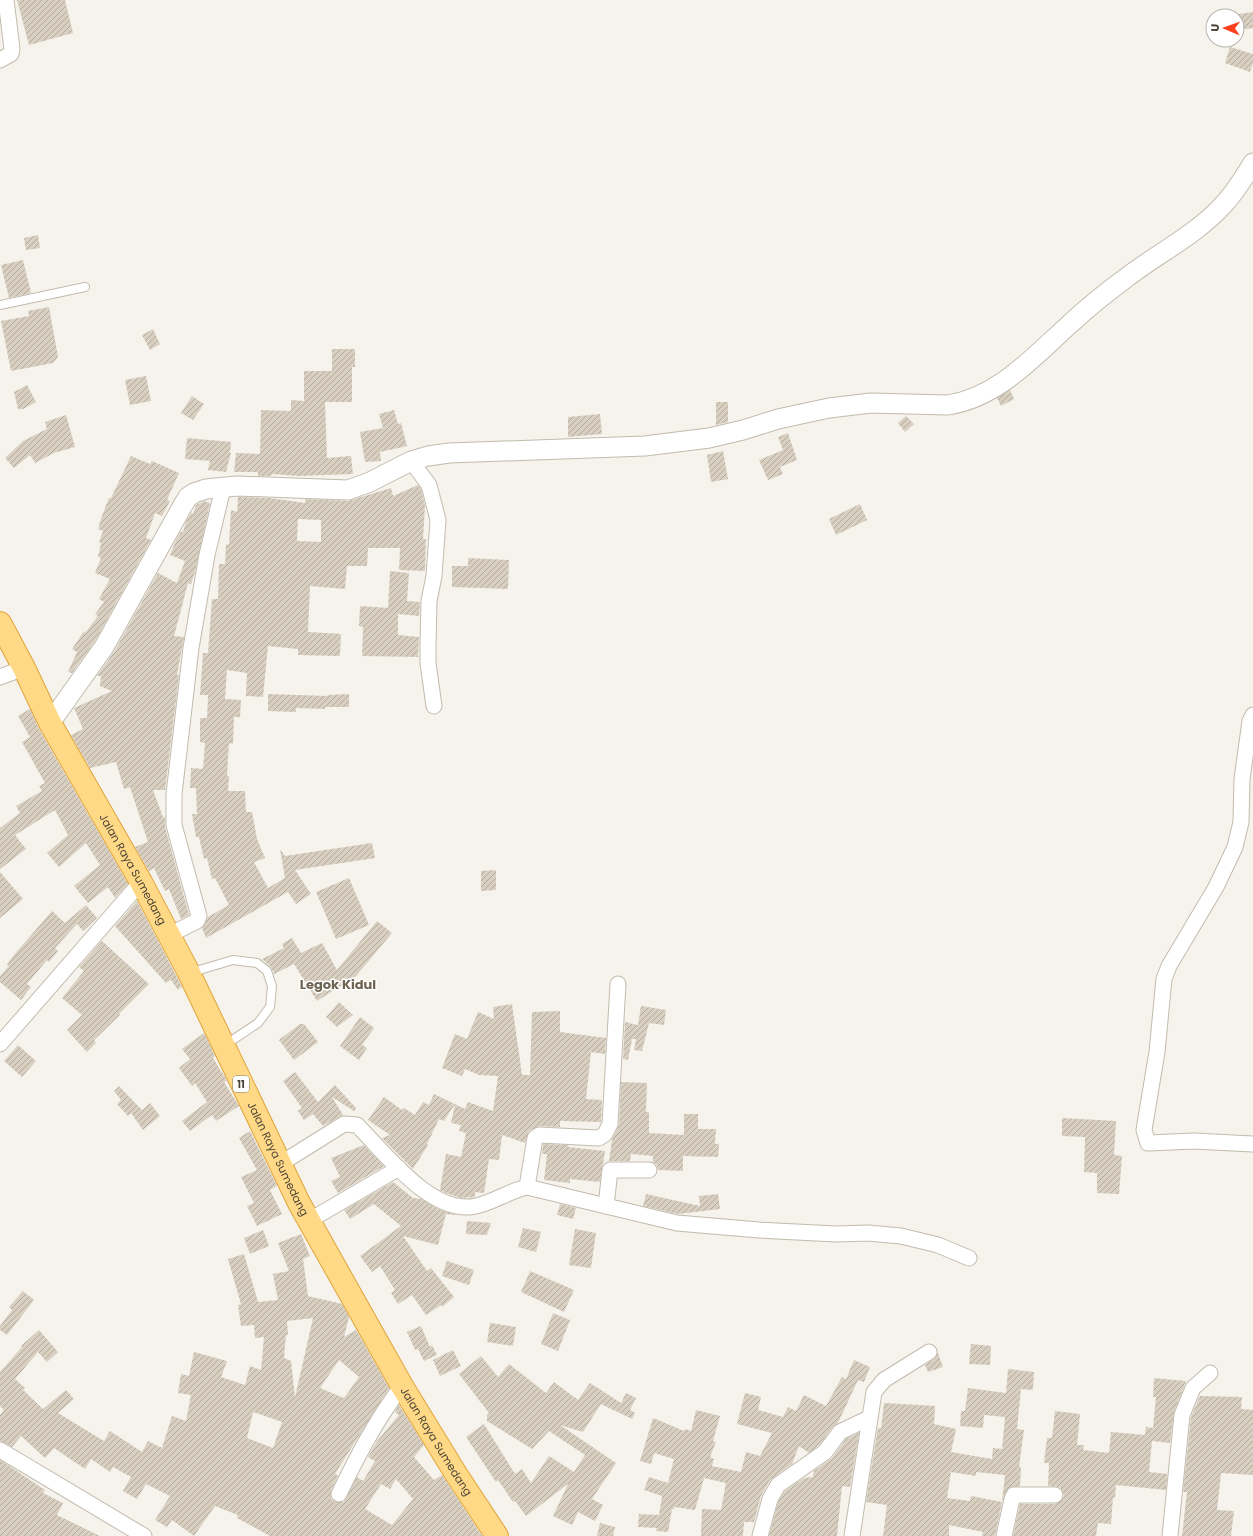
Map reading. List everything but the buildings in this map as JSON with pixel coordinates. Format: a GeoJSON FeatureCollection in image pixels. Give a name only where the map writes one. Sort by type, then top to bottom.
{"type":"FeatureCollection","features":[{"type":"Feature","properties":{"kind":"highway","name":"Jalan Raya Sumedang"},"geometry":{"type":"LineString","coordinates":[[0,623],[24,668],[50,723],[141,882],[189,973],[225,1045],[280,1164],[310,1220],[402,1386],[456,1474],[497,1536]]}},
{"type":"Feature","properties":{"kind":"street"},"geometry":{"type":"LineString","coordinates":[[0,60],[11,54],[12,50],[6,0]]}},
{"type":"Feature","properties":{"kind":"street"},"geometry":{"type":"LineString","coordinates":[[50,723],[104,647],[188,498],[194,493],[206,489],[237,486],[348,490],[370,482],[411,461],[428,456],[449,453],[645,446],[708,438],[743,430],[778,419],[829,408],[871,403],[958,404],[981,394],[1025,367],[1070,323],[1127,277],[1203,224],[1224,205],[1253,163]]}},
{"type":"Feature","properties":{"kind":"street"},"geometry":{"type":"LineString","coordinates":[[411,461],[429,485],[438,520],[434,576],[429,601],[428,646],[428,663],[434,706]]}},
{"type":"Feature","properties":{"kind":"street"},"geometry":{"type":"LineString","coordinates":[[169,935],[197,921],[199,916],[174,825],[174,794],[191,648],[207,554],[223,488]]}},
{"type":"Feature","properties":{"kind":"street"},"geometry":{"type":"LineString","coordinates":[[0,677],[24,668]]}},
{"type":"Feature","properties":{"kind":"street"},"geometry":{"type":"LineString","coordinates":[[1253,715],[1250,721],[1242,779],[1241,822],[1235,847],[1216,887],[1169,966],[1164,979],[1157,1052],[1144,1130],[1148,1143],[1194,1141],[1253,1144]]}},
{"type":"Feature","properties":{"kind":"street"},"geometry":{"type":"LineString","coordinates":[[0,1044],[141,882]]}},
{"type":"Feature","properties":{"kind":"street"},"geometry":{"type":"LineString","coordinates":[[527,1187],[535,1138],[539,1135],[592,1139],[599,1138],[605,1134],[610,1124],[618,984]]}},
{"type":"Feature","properties":{"kind":"street"},"geometry":{"type":"LineString","coordinates":[[280,1164],[344,1124],[351,1123],[357,1125],[399,1168],[432,1196],[447,1204],[461,1207],[475,1206],[489,1202],[516,1189],[527,1187],[677,1223],[716,1227],[836,1234],[868,1233],[901,1236],[938,1245],[970,1258]]}},
{"type":"Feature","properties":{"kind":"street"},"geometry":{"type":"LineString","coordinates":[[310,1220],[399,1168]]}},
{"type":"Feature","properties":{"kind":"street"},"geometry":{"type":"LineString","coordinates":[[606,1206],[610,1170],[649,1170]]}},
{"type":"Feature","properties":{"kind":"street"},"geometry":{"type":"LineString","coordinates":[[852,1536],[874,1392],[878,1386],[929,1352]]}},
{"type":"Feature","properties":{"kind":"street"},"geometry":{"type":"LineString","coordinates":[[1170,1536],[1182,1415],[1193,1388],[1210,1374]]}},
{"type":"Feature","properties":{"kind":"street"},"geometry":{"type":"LineString","coordinates":[[340,1494],[363,1445],[382,1412],[402,1386]]}},
{"type":"Feature","properties":{"kind":"street"},"geometry":{"type":"LineString","coordinates":[[760,1536],[770,1499],[778,1485],[825,1452],[840,1432],[870,1418]]}},
{"type":"Feature","properties":{"kind":"street"},"geometry":{"type":"LineString","coordinates":[[0,1450],[144,1536]]}},
{"type":"Feature","properties":{"kind":"street"},"geometry":{"type":"LineString","coordinates":[[1004,1536],[1014,1495],[1055,1495]]}},
{"type":"Feature","properties":{"kind":"lane"},"geometry":{"type":"LineString","coordinates":[[0,305],[85,287]]}},
{"type":"Feature","properties":{"kind":"lane"},"geometry":{"type":"LineString","coordinates":[[189,973],[233,960],[257,963],[267,971],[272,986],[270,1007],[258,1023],[225,1045]]}},
{"type":"Feature","properties":{"kind":"district","name":"Legok Kidul"},"geometry":{"type":"Point","coordinates":[338,984]}}]}
